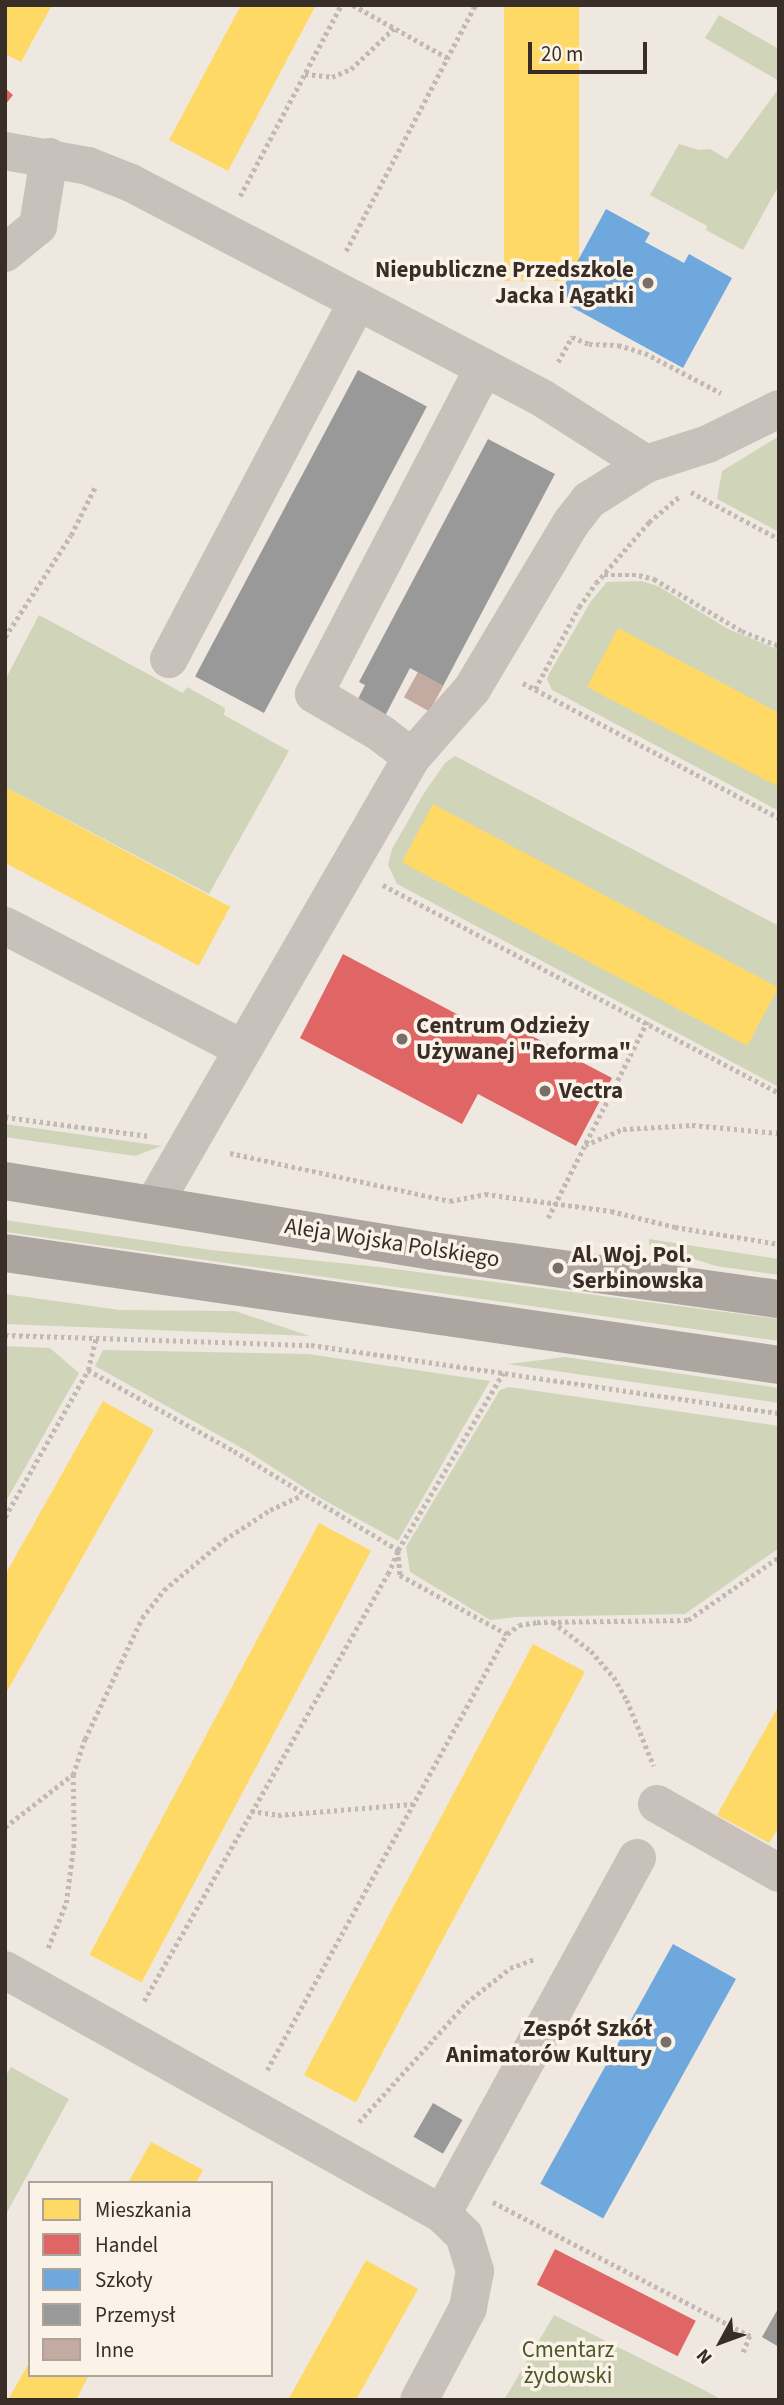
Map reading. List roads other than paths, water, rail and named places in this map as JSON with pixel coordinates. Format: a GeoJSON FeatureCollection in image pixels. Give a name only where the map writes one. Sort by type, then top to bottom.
{"type":"FeatureCollection","features":[{"type":"Feature","properties":{"kind":"main road","name":"Aleja Wojska Polskiego"},"geometry":{"type":"LineString","coordinates":[[5,1181],[432,1251],[779,1299]]}},
{"type":"Feature","properties":{"kind":"main road"},"geometry":{"type":"LineString","coordinates":[[5,1253],[779,1365]]}},
{"type":"Feature","properties":{"kind":"street"},"geometry":{"type":"LineString","coordinates":[[5,151],[88,166],[131,183],[542,398],[646,464]]}},
{"type":"Feature","properties":{"kind":"street"},"geometry":{"type":"LineString","coordinates":[[5,253],[38,226],[49,157]]}},
{"type":"Feature","properties":{"kind":"street"},"geometry":{"type":"LineString","coordinates":[[169,659],[341,293]]}},
{"type":"Feature","properties":{"kind":"street"},"geometry":{"type":"LineString","coordinates":[[412,757],[382,734],[314,694],[483,369]]}},
{"type":"Feature","properties":{"kind":"street"},"geometry":{"type":"LineString","coordinates":[[154,1204],[412,757],[472,690],[570,523],[589,500],[646,464],[708,444],[779,409]]}},
{"type":"Feature","properties":{"kind":"street"},"geometry":{"type":"LineString","coordinates":[[5,926],[242,1048]]}},
{"type":"Feature","properties":{"kind":"street"},"geometry":{"type":"LineString","coordinates":[[657,1804],[779,1873]]}},
{"type":"Feature","properties":{"kind":"street"},"geometry":{"type":"LineString","coordinates":[[450,2199],[637,1858]]}},
{"type":"Feature","properties":{"kind":"street"},"geometry":{"type":"LineString","coordinates":[[17,1976],[335,2153],[450,2199],[475,2271],[468,2308],[419,2400]]}},
{"type":"Feature","properties":{"kind":"place","name":"Niepubliczne Przedszkole Jacka i Agatki"},"geometry":{"type":"Point","coordinates":[648,283]}},
{"type":"Feature","properties":{"kind":"place","name":"Centrum Odzieży Używanej \"Reforma\""},"geometry":{"type":"Point","coordinates":[402,1039]}},
{"type":"Feature","properties":{"kind":"place","name":"Vectra"},"geometry":{"type":"Point","coordinates":[545,1091]}},
{"type":"Feature","properties":{"kind":"place","name":"Al. Woj. Pol. Serbinowska"},"geometry":{"type":"Point","coordinates":[558,1268]}},
{"type":"Feature","properties":{"kind":"place","name":"Zespół Szkół Animatorów Kultury"},"geometry":{"type":"Point","coordinates":[666,2042]}},
{"type":"Feature","properties":{"kind":"park label","name":"Cmentarz żydowski"},"geometry":{"type":"Point","coordinates":[568,2363]}}]}
